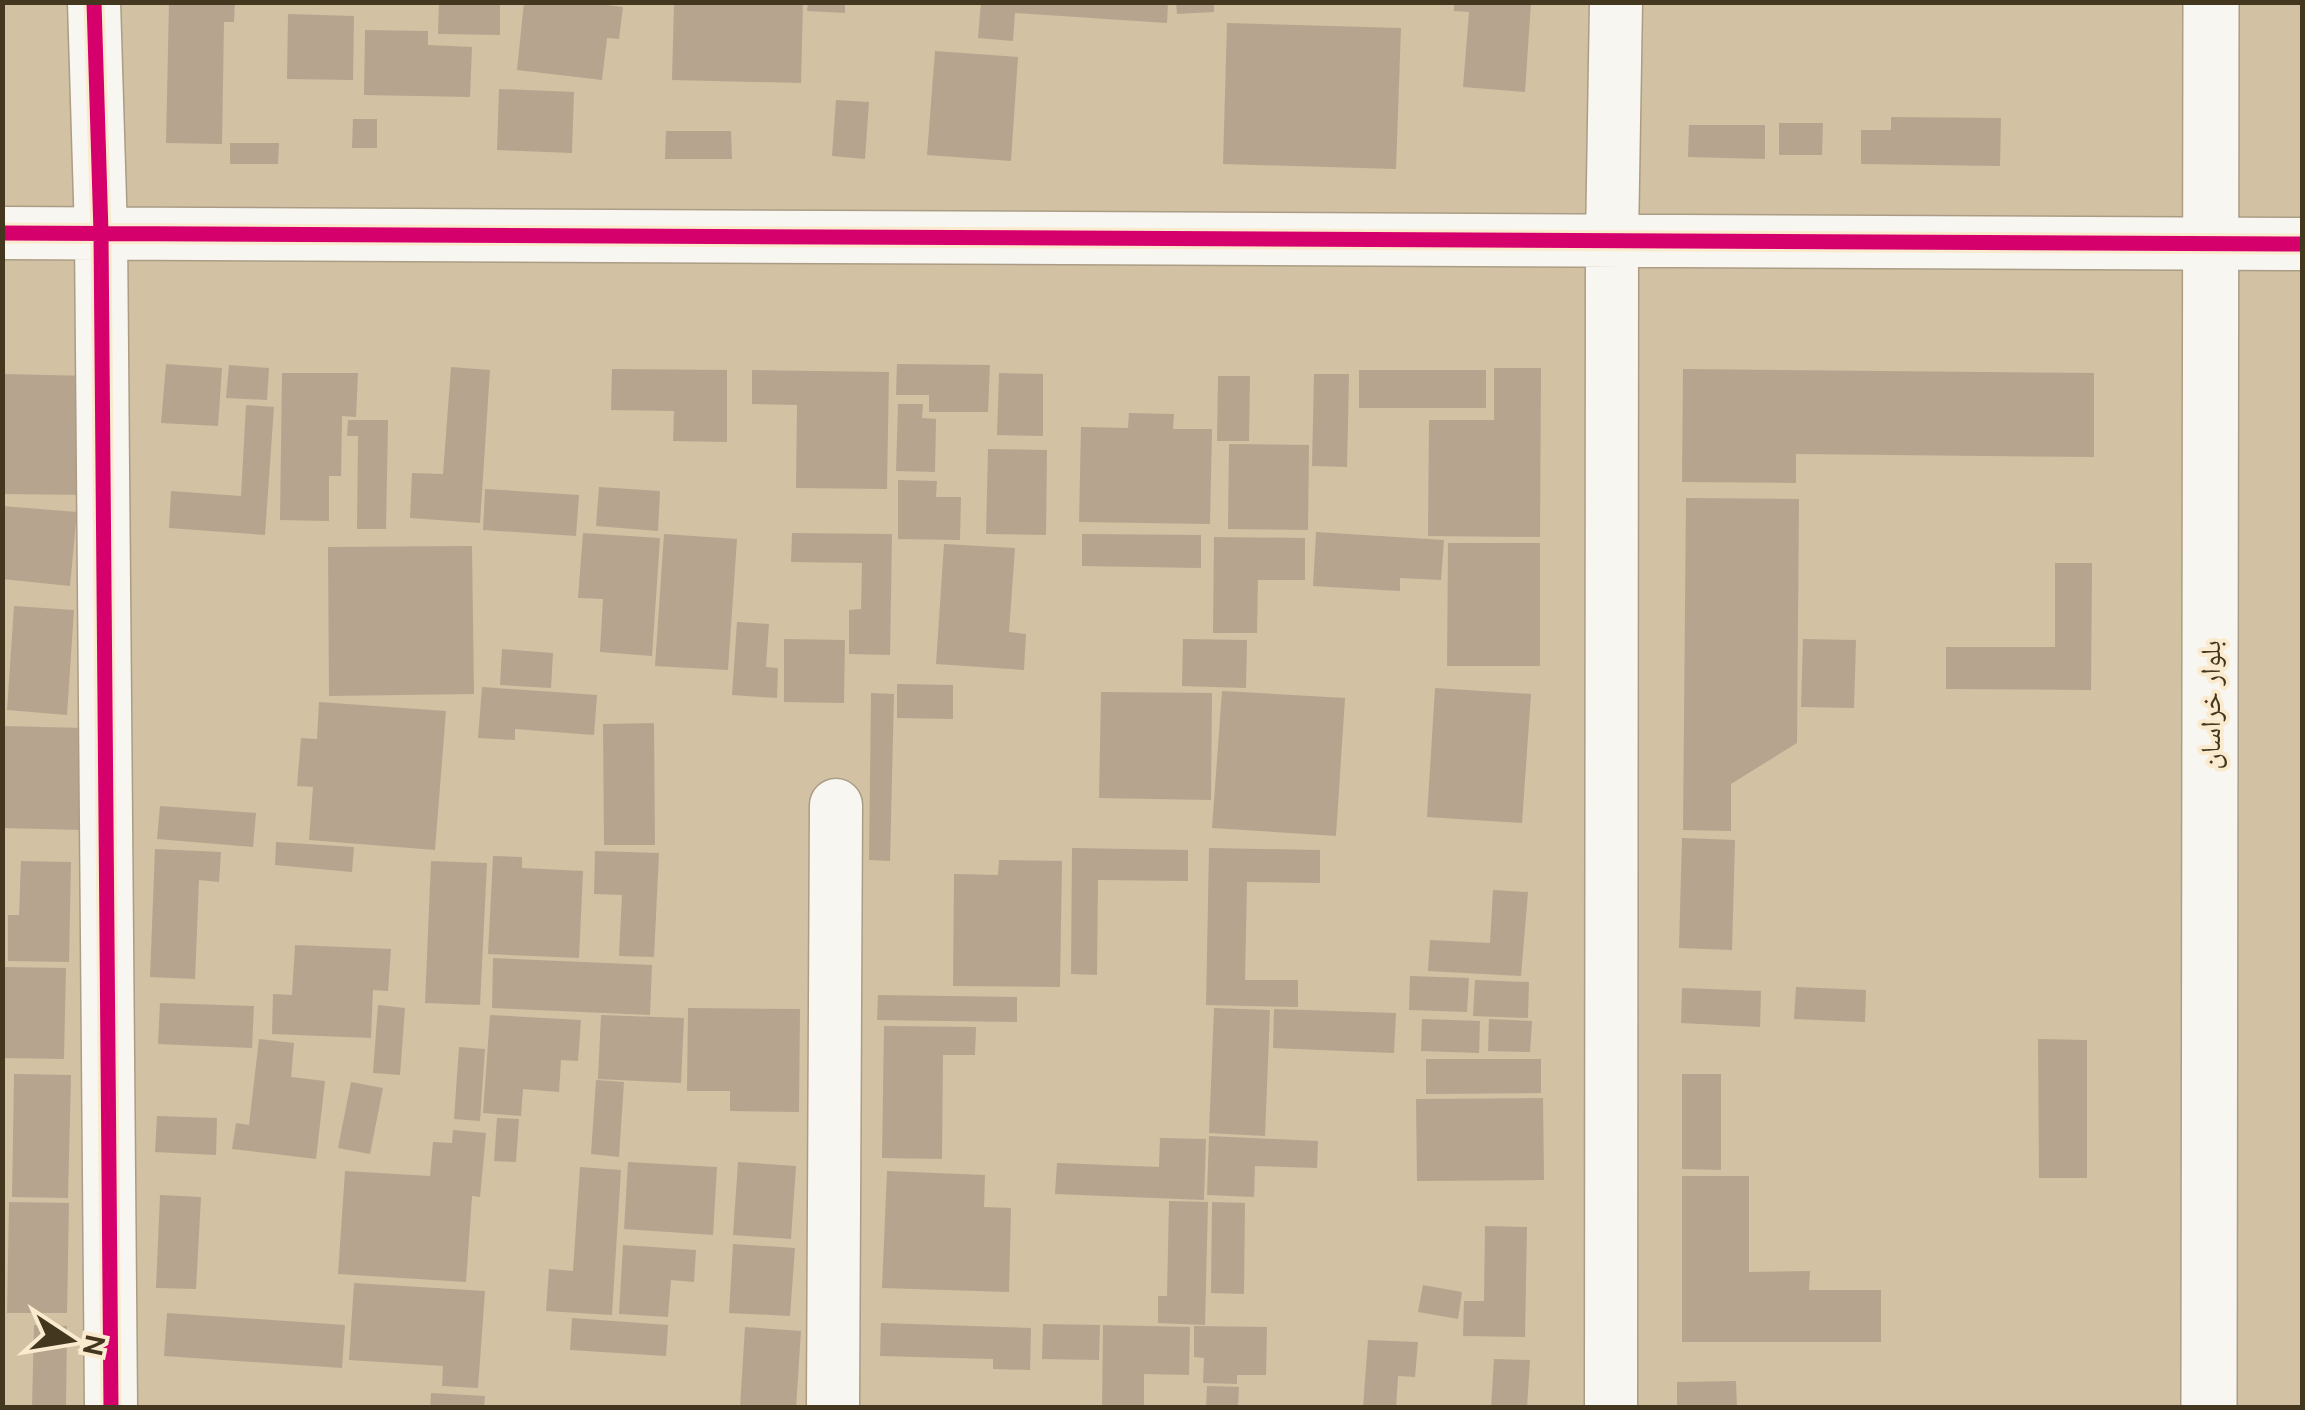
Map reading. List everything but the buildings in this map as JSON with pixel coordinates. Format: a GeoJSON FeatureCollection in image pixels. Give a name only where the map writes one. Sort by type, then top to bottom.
{"type":"FeatureCollection","features":[{"type":"Feature","properties":{"kind":"main road","name":"بلوار خراسان"},"geometry":{"type":"LineString","coordinates":[[2209,1408],[2211,2]]}},
{"type":"Feature","properties":{"kind":"street"},"geometry":{"type":"LineString","coordinates":[[94,2],[101,232],[111,1408]]}},
{"type":"Feature","properties":{"kind":"street"},"geometry":{"type":"LineString","coordinates":[[1611,1408],[1612,240],[1616,2]]}},
{"type":"Feature","properties":{"kind":"street"},"geometry":{"type":"LineString","coordinates":[[2,233],[2302,244]]}},
{"type":"Feature","properties":{"kind":"street"},"geometry":{"type":"LineString","coordinates":[[833,1408],[836,805]]}},
{"type":"Feature","properties":{"kind":"cycle path"},"geometry":{"type":"LineString","coordinates":[[94,2],[101,233],[111,1408]]}},
{"type":"Feature","properties":{"kind":"cycle path"},"geometry":{"type":"LineString","coordinates":[[2,233],[2302,244]]}}]}
